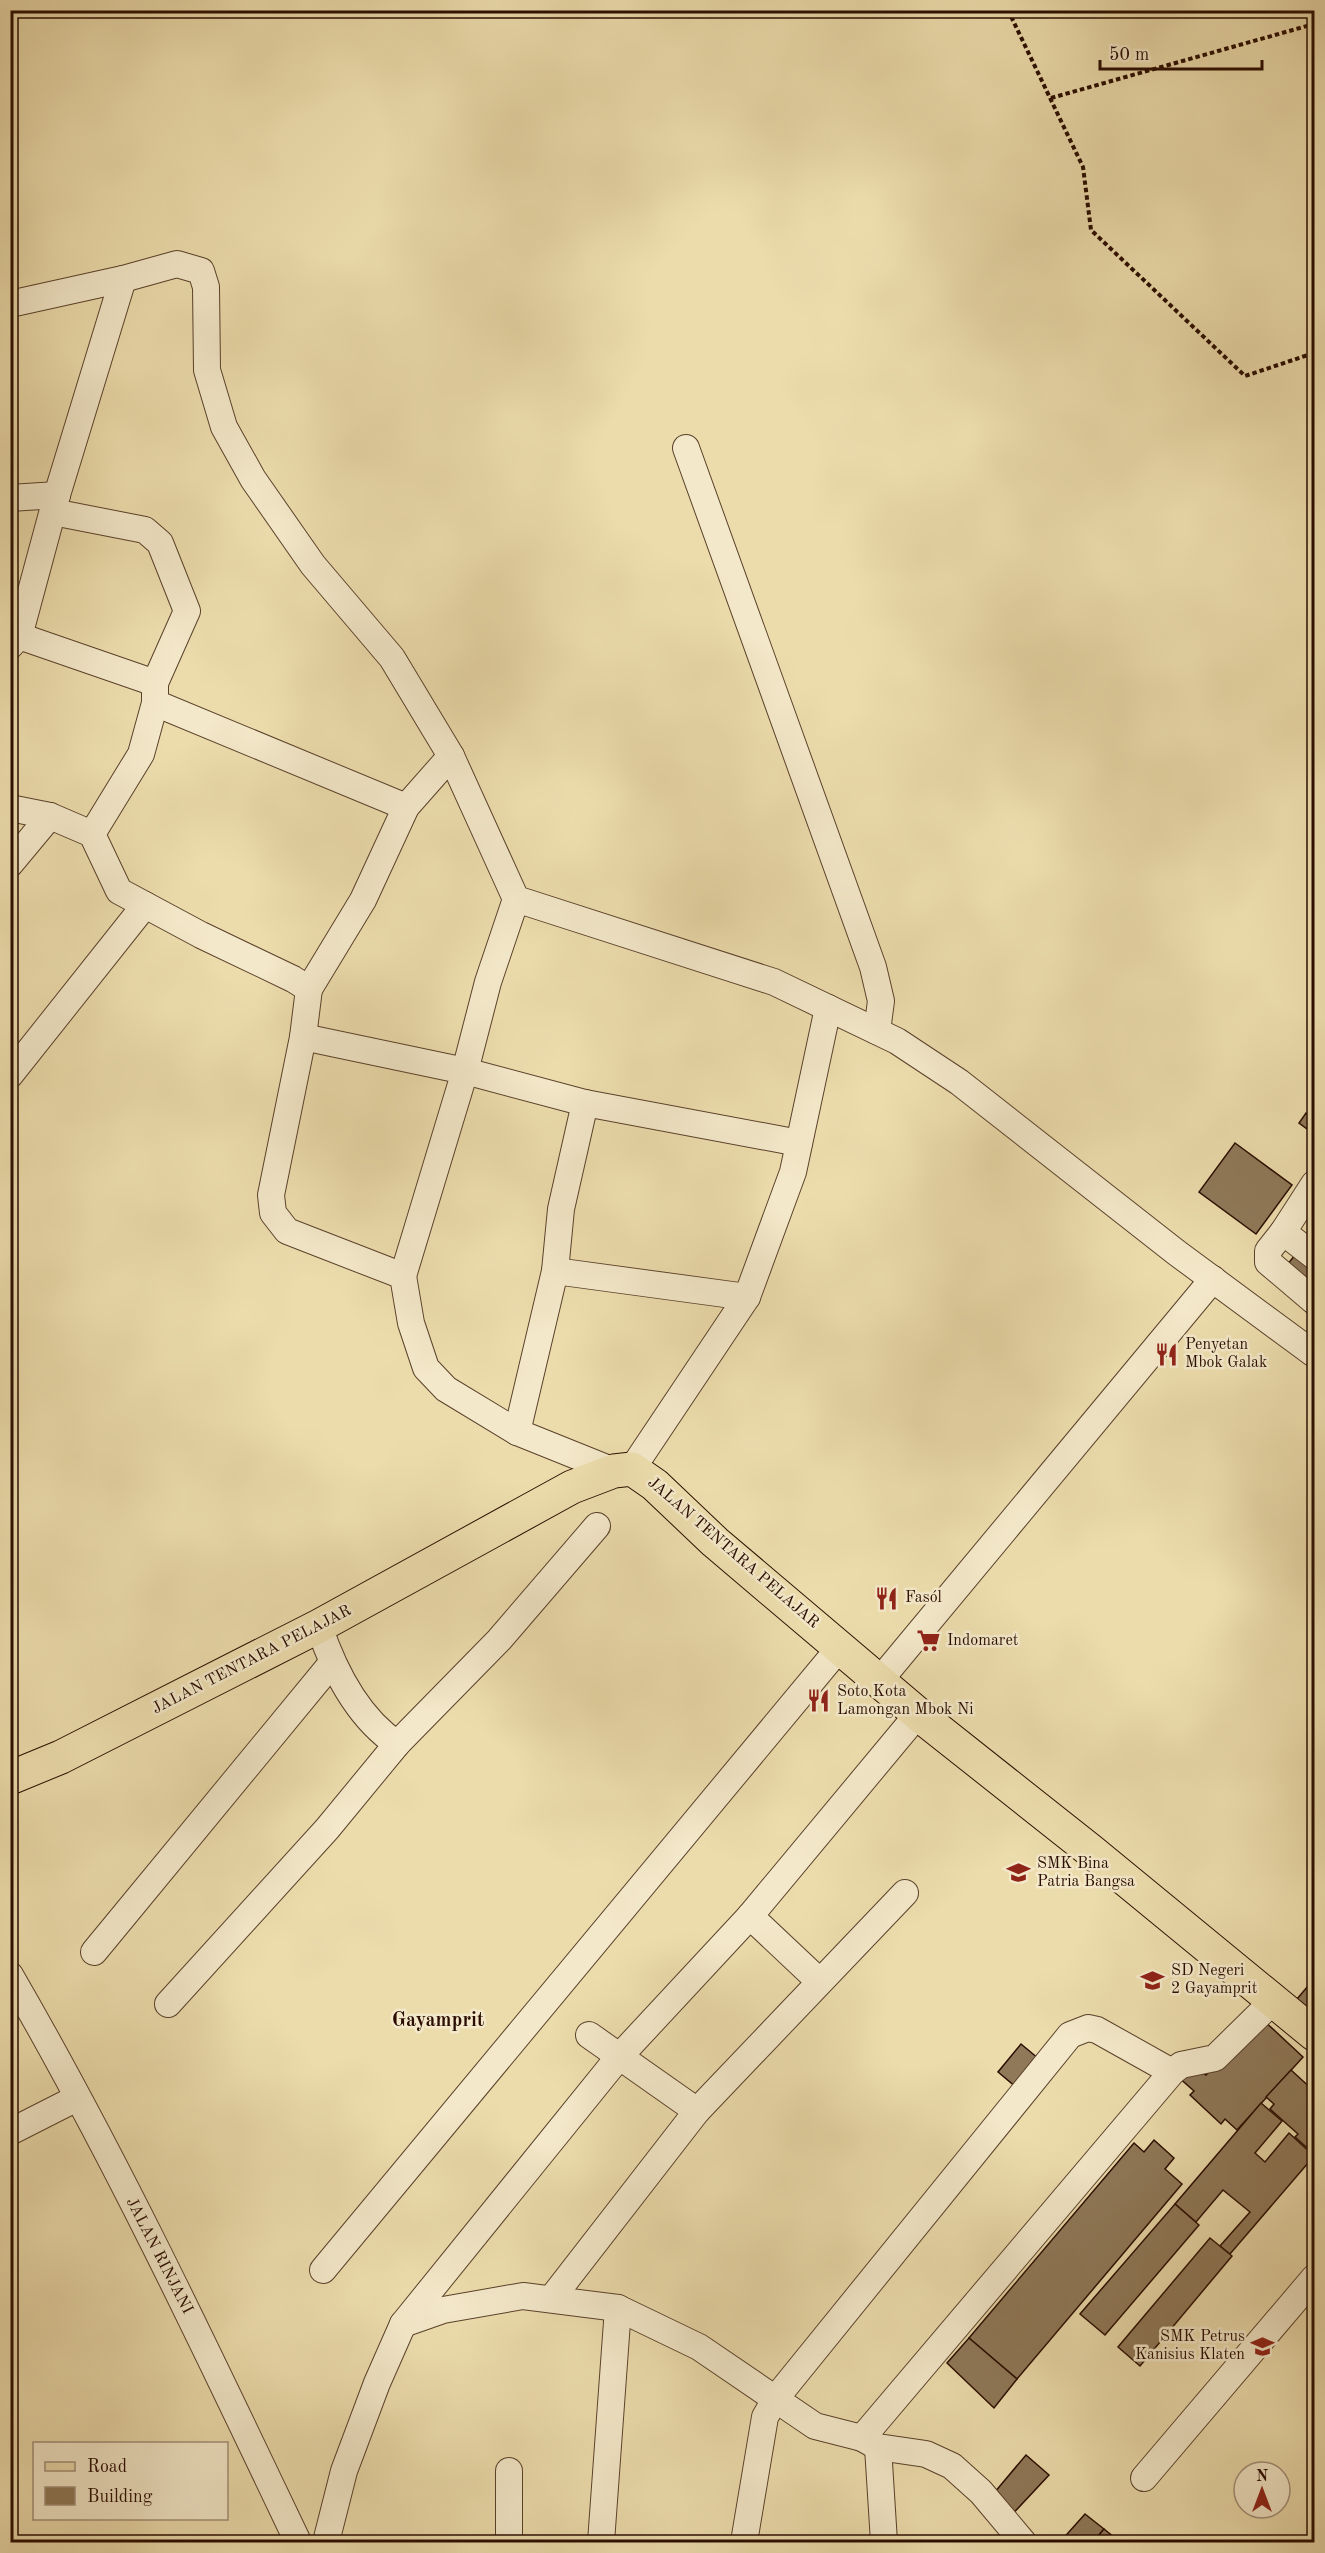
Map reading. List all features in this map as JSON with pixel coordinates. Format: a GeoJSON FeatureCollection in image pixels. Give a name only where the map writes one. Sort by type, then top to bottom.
{"type":"FeatureCollection","features":[{"type":"Feature","properties":{"kind":"main road","name":"JALAN TENTARA PELAJAR"},"geometry":{"type":"LineString","coordinates":[[10,1778],[61,1757],[319,1626],[572,1487],[623,1470],[841,1646],[918,1714],[1314,2034]]}},
{"type":"Feature","properties":{"kind":"street"},"geometry":{"type":"LineString","coordinates":[[10,304],[123,279],[177,264],[201,271],[206,287],[207,370],[224,427],[253,479],[313,565],[392,658],[451,756],[516,899],[488,982],[465,1071],[403,1276],[411,1323],[426,1368],[446,1389],[518,1432],[623,1470],[747,1297],[793,1172],[828,1008]]}},
{"type":"Feature","properties":{"kind":"street"},"geometry":{"type":"LineString","coordinates":[[123,279],[15,641],[155,693],[406,807]]}},
{"type":"Feature","properties":{"kind":"street"},"geometry":{"type":"LineString","coordinates":[[686,448],[873,967],[881,1001],[877,1030]]}},
{"type":"Feature","properties":{"kind":"street"},"geometry":{"type":"LineString","coordinates":[[10,498],[55,503],[145,530],[160,543],[187,611],[155,693],[141,754],[92,834]]}},
{"type":"Feature","properties":{"kind":"street"},"geometry":{"type":"LineString","coordinates":[[403,1276],[287,1231],[273,1213],[271,1195],[303,1037],[309,989],[363,900],[406,807],[451,756]]}},
{"type":"Feature","properties":{"kind":"street"},"geometry":{"type":"LineString","coordinates":[[10,808],[50,816],[92,834],[119,891],[309,989]]}},
{"type":"Feature","properties":{"kind":"street"},"geometry":{"type":"LineString","coordinates":[[10,864],[50,816]]}},
{"type":"Feature","properties":{"kind":"street"},"geometry":{"type":"LineString","coordinates":[[516,899],[774,982],[877,1030],[959,1082],[1213,1280],[1314,1354]]}},
{"type":"Feature","properties":{"kind":"street"},"geometry":{"type":"LineString","coordinates":[[10,1075],[145,905]]}},
{"type":"Feature","properties":{"kind":"street"},"geometry":{"type":"LineString","coordinates":[[303,1037],[465,1071],[585,1103],[799,1143]]}},
{"type":"Feature","properties":{"kind":"street"},"geometry":{"type":"LineString","coordinates":[[518,1432],[555,1271],[561,1209],[585,1103]]}},
{"type":"Feature","properties":{"kind":"street"},"geometry":{"type":"LineString","coordinates":[[1310,1201],[1268,1251],[1268,1262],[1314,1301]]}},
{"type":"Feature","properties":{"kind":"street"},"geometry":{"type":"LineString","coordinates":[[1283,1232],[1314,1256]]}},
{"type":"Feature","properties":{"kind":"street"},"geometry":{"type":"LineString","coordinates":[[555,1271],[747,1297]]}},
{"type":"Feature","properties":{"kind":"street"},"geometry":{"type":"LineString","coordinates":[[880,1680],[1213,1280]]}},
{"type":"Feature","properties":{"kind":"street"},"geometry":{"type":"LineString","coordinates":[[168,2004],[327,1829],[397,1744],[499,1640],[597,1526]]}},
{"type":"Feature","properties":{"kind":"street"},"geometry":{"type":"LineString","coordinates":[[319,1626],[332,1663],[370,1723],[397,1744]]}},
{"type":"Feature","properties":{"kind":"street"},"geometry":{"type":"LineString","coordinates":[[323,2270],[841,1646]]}},
{"type":"Feature","properties":{"kind":"street"},"geometry":{"type":"LineString","coordinates":[[94,1952],[332,1663]]}},
{"type":"Feature","properties":{"kind":"street"},"geometry":{"type":"LineString","coordinates":[[326,2542],[344,2471],[377,2383],[403,2324],[618,2058],[750,1916],[918,1714]]}},
{"type":"Feature","properties":{"kind":"street"},"geometry":{"type":"LineString","coordinates":[[552,2298],[697,2111],[905,1893]]}},
{"type":"Feature","properties":{"kind":"street"},"geometry":{"type":"LineString","coordinates":[[750,1916],[819,1981]]}},
{"type":"Feature","properties":{"kind":"street","name":"JALAN RINJANI"},"geometry":{"type":"LineString","coordinates":[[10,1975],[56,2053],[180,2296],[298,2542]]}},
{"type":"Feature","properties":{"kind":"street"},"geometry":{"type":"LineString","coordinates":[[884,2542],[870,2442],[1172,2072],[1181,2065],[1215,2058],[1274,2001]]}},
{"type":"Feature","properties":{"kind":"street"},"geometry":{"type":"LineString","coordinates":[[744,2542],[765,2417],[776,2398],[1070,2035],[1088,2028],[1097,2030],[1172,2072]]}},
{"type":"Feature","properties":{"kind":"street"},"geometry":{"type":"LineString","coordinates":[[588,2035],[697,2111]]}},
{"type":"Feature","properties":{"kind":"street"},"geometry":{"type":"LineString","coordinates":[[10,2132],[77,2098]]}},
{"type":"Feature","properties":{"kind":"street"},"geometry":{"type":"LineString","coordinates":[[1144,2478],[1314,2278]]}},
{"type":"Feature","properties":{"kind":"street"},"geometry":{"type":"LineString","coordinates":[[403,2324],[443,2310],[523,2296],[618,2308],[699,2347],[815,2426],[870,2442],[926,2454],[952,2466],[981,2492],[1023,2542]]}},
{"type":"Feature","properties":{"kind":"street"},"geometry":{"type":"LineString","coordinates":[[601,2542],[618,2308]]}},
{"type":"Feature","properties":{"kind":"street"},"geometry":{"type":"LineString","coordinates":[[509,2471],[509,2542]]}},
{"type":"Feature","properties":{"kind":"path"},"geometry":{"type":"LineString","coordinates":[[1008,10],[1083,167],[1091,230],[1245,376],[1314,353]]}},
{"type":"Feature","properties":{"kind":"path"},"geometry":{"type":"LineString","coordinates":[[1051,98],[1314,24]]}},
{"type":"Feature","properties":{"kind":"building"},"geometry":{"type":"Polygon","coordinates":[[[1306,1113],[1314,1119],[1314,1134],[1299,1123],[1306,1113]]]}},
{"type":"Feature","properties":{"kind":"building"},"geometry":{"type":"Polygon","coordinates":[[[1235,1143],[1292,1185],[1256,1234],[1199,1192],[1235,1143]]]}},
{"type":"Feature","properties":{"kind":"building"},"geometry":{"type":"Polygon","coordinates":[[[1300,1249],[1314,1260],[1314,1287],[1287,1265],[1300,1249]]]}},
{"type":"Feature","properties":{"kind":"building"},"geometry":{"type":"Polygon","coordinates":[[[1308,1986],[1314,1991],[1314,2015],[1297,1999],[1308,1986]]]}},
{"type":"Feature","properties":{"kind":"building"},"geometry":{"type":"Polygon","coordinates":[[[1260,2017],[1303,2057],[1237,2130],[1225,2119],[1221,2124],[1190,2095],[1194,2091],[1177,2076],[1188,2064],[1206,2075],[1260,2017]]]}},
{"type":"Feature","properties":{"kind":"building"},"geometry":{"type":"Polygon","coordinates":[[[1021,2044],[1045,2064],[1022,2092],[998,2072],[1021,2044]]]}},
{"type":"Feature","properties":{"kind":"building"},"geometry":{"type":"Polygon","coordinates":[[[1291,2070],[1314,2091],[1314,2154],[1295,2137],[1298,2134],[1270,2109],[1274,2104],[1266,2097],[1291,2070]]]}},
{"type":"Feature","properties":{"kind":"building"},"geometry":{"type":"Polygon","coordinates":[[[1261,2103],[1282,2121],[1255,2153],[1265,2162],[1289,2133],[1314,2156],[1230,2254],[1220,2246],[1250,2212],[1223,2190],[1196,2222],[1175,2204],[1261,2103]]]}},
{"type":"Feature","properties":{"kind":"building"},"geometry":{"type":"Polygon","coordinates":[[[1154,2140],[1174,2158],[1165,2169],[1182,2184],[1017,2379],[969,2338],[1134,2143],[1144,2152],[1154,2140]]]}},
{"type":"Feature","properties":{"kind":"building"},"geometry":{"type":"Polygon","coordinates":[[[1175,2204],[1199,2225],[1105,2335],[1080,2314],[1175,2204]]]}},
{"type":"Feature","properties":{"kind":"building"},"geometry":{"type":"Polygon","coordinates":[[[1210,2238],[1232,2256],[1140,2366],[1118,2347],[1210,2238]]]}},
{"type":"Feature","properties":{"kind":"building"},"geometry":{"type":"Polygon","coordinates":[[[969,2338],[1017,2379],[994,2408],[947,2363],[969,2338]]]}},
{"type":"Feature","properties":{"kind":"building"},"geometry":{"type":"Polygon","coordinates":[[[1026,2455],[1049,2475],[1007,2520],[989,2499],[1026,2455]]]}},
{"type":"Feature","properties":{"kind":"building"},"geometry":{"type":"Polygon","coordinates":[[[1085,2514],[1104,2529],[1093,2542],[1060,2542],[1085,2514]]]}},
{"type":"Feature","properties":{"kind":"building"},"geometry":{"type":"Polygon","coordinates":[[[1104,2529],[1120,2542],[1093,2542],[1104,2529]]]}},
{"type":"Feature","properties":{"kind":"place","name":"Penyetan Mbok Galak"},"geometry":{"type":"Point","coordinates":[1167,1354]}},
{"type":"Feature","properties":{"kind":"place","name":"Fasól"},"geometry":{"type":"Point","coordinates":[887,1598]}},
{"type":"Feature","properties":{"kind":"place","name":"Indomaret"},"geometry":{"type":"Point","coordinates":[929,1641]}},
{"type":"Feature","properties":{"kind":"place","name":"Soto Kota Lamongan Mbok Ni"},"geometry":{"type":"Point","coordinates":[819,1701]}},
{"type":"Feature","properties":{"kind":"place","name":"SMK Bina Patria Bangsa"},"geometry":{"type":"Point","coordinates":[1019,1873]}},
{"type":"Feature","properties":{"kind":"place","name":"SD Negeri 2 Gayamprit"},"geometry":{"type":"Point","coordinates":[1153,1980]}},
{"type":"Feature","properties":{"kind":"place","name":"SMK Petrus Kanisius Klaten"},"geometry":{"type":"Point","coordinates":[1263,2346]}},
{"type":"Feature","properties":{"kind":"district","name":"Gayamprit"},"geometry":{"type":"Point","coordinates":[438,2021]}}]}
